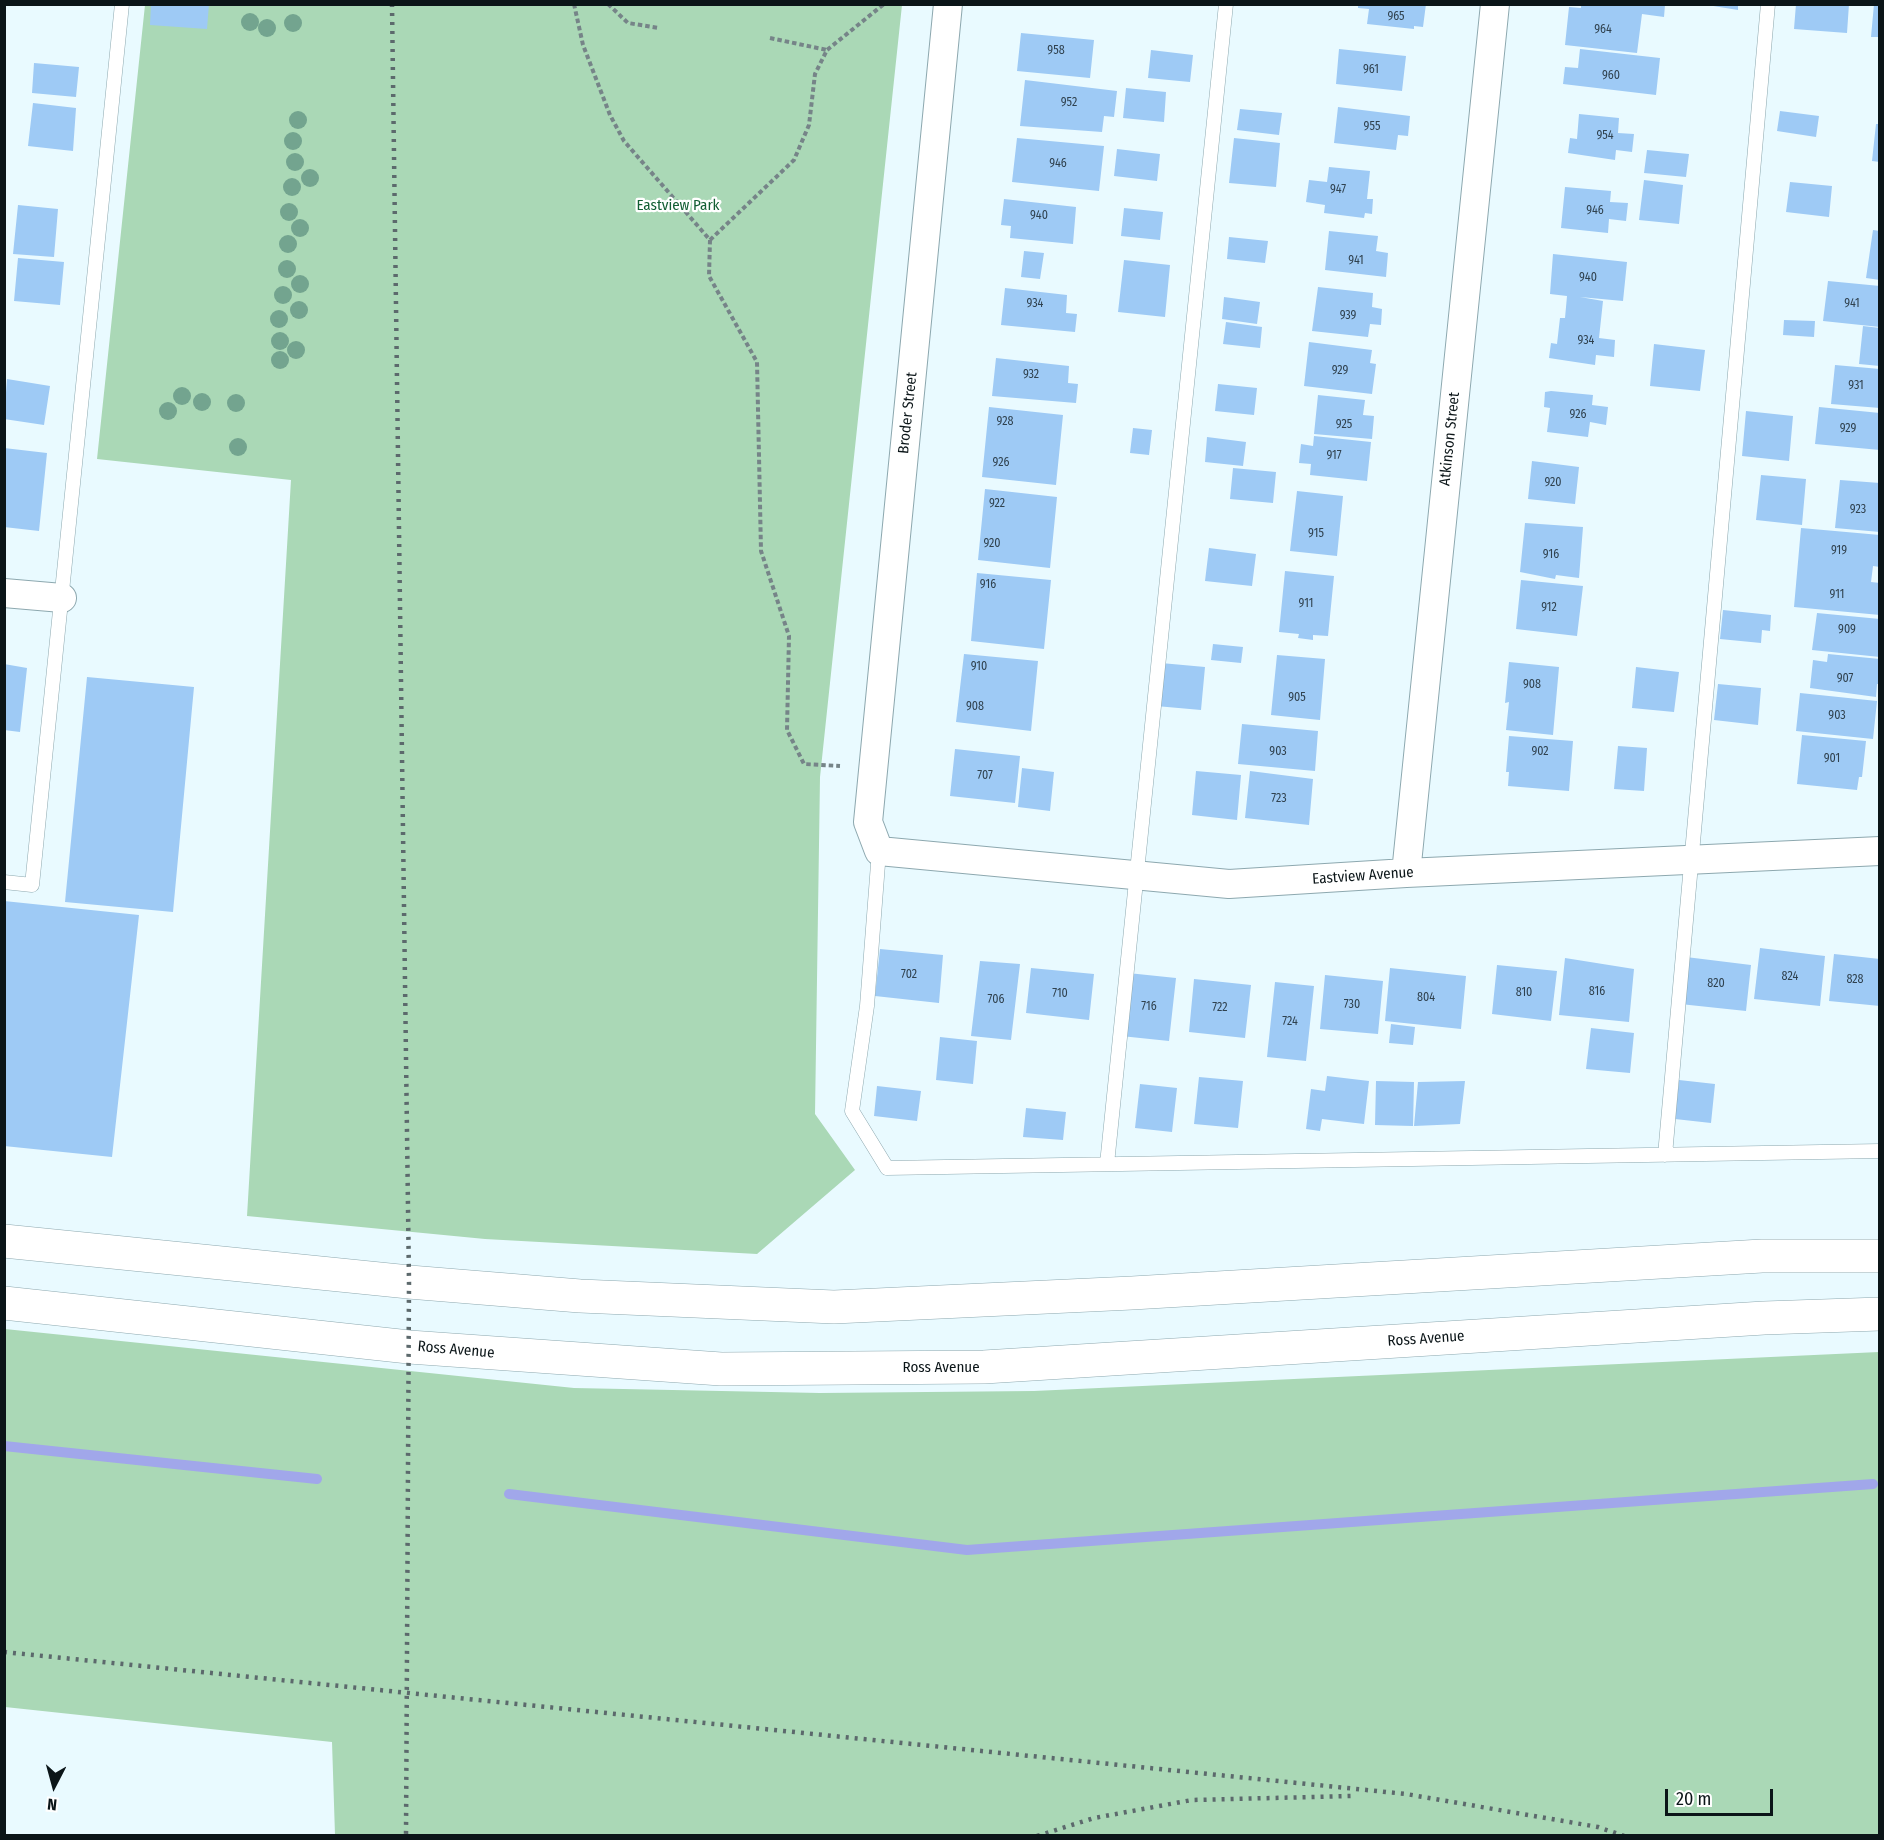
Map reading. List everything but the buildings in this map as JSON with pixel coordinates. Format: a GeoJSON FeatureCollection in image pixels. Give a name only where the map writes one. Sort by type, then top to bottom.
{"type":"FeatureCollection","features":[{"type":"Feature","properties":{"kind":"main road"},"geometry":{"type":"LineString","coordinates":[[4,1241],[409,1282],[580,1296],[834,1307],[1132,1293],[1762,1256],[1880,1256]]}},
{"type":"Feature","properties":{"kind":"main road","name":"Ross Avenue"},"geometry":{"type":"LineString","coordinates":[[4,1303],[409,1347],[721,1369],[984,1367],[1764,1318],[1880,1314]]}},
{"type":"Feature","properties":{"kind":"street","name":"Broder Street"},"geometry":{"type":"LineString","coordinates":[[879,851],[868,822],[948,4]]}},
{"type":"Feature","properties":{"kind":"street","name":"Atkinson Street"},"geometry":{"type":"LineString","coordinates":[[1406,873],[1495,4]]}},
{"type":"Feature","properties":{"kind":"street"},"geometry":{"type":"LineString","coordinates":[[4,592],[62,598]]}},
{"type":"Feature","properties":{"kind":"street","name":"Eastview Avenue"},"geometry":{"type":"LineString","coordinates":[[879,851],[1229,884],[1880,850]]}},
{"type":"Feature","properties":{"kind":"lane"},"geometry":{"type":"LineString","coordinates":[[4,882],[32,885],[122,4]]}},
{"type":"Feature","properties":{"kind":"lane"},"geometry":{"type":"LineString","coordinates":[[1107,1164],[1226,4]]}},
{"type":"Feature","properties":{"kind":"lane"},"geometry":{"type":"LineString","coordinates":[[1665,1155],[1768,4]]}},
{"type":"Feature","properties":{"kind":"lane"},"geometry":{"type":"LineString","coordinates":[[879,851],[867,1006],[852,1111],[887,1168],[1880,1151]]}},
{"type":"Feature","properties":{"kind":"path"},"geometry":{"type":"LineString","coordinates":[[574,4],[583,45],[610,115],[624,141],[710,240],[709,276],[757,362],[761,550],[789,636],[787,730],[804,764],[874,767]]}},
{"type":"Feature","properties":{"kind":"path"},"geometry":{"type":"LineString","coordinates":[[608,4],[628,22],[659,28]]}},
{"type":"Feature","properties":{"kind":"path"},"geometry":{"type":"LineString","coordinates":[[710,240],[794,160],[809,125],[815,74],[827,50],[884,4]]}},
{"type":"Feature","properties":{"kind":"path"},"geometry":{"type":"LineString","coordinates":[[770,38],[827,50]]}},
{"type":"Feature","properties":{"kind":"green space","name":"Eastview Park"},"geometry":{"type":"Polygon","coordinates":[[[145,5],[902,5],[820,777],[815,1114],[855,1170],[757,1254],[485,1239],[247,1216],[291,480],[97,459],[145,5]]]}},
{"type":"Feature","properties":{"kind":"green space"},"geometry":{"type":"Polygon","coordinates":[[[5,1329],[574,1388],[820,1393],[1034,1391],[1879,1352],[1879,1835],[335,1835],[332,1742],[5,1707],[5,1329]]]}},
{"type":"Feature","properties":{"kind":"waterway"},"geometry":{"type":"LineString","coordinates":[[4,1446],[317,1479]]}},
{"type":"Feature","properties":{"kind":"waterway"},"geometry":{"type":"LineString","coordinates":[[509,1494],[967,1550],[1873,1484]]}},
{"type":"Feature","properties":{"kind":"railway"},"geometry":{"type":"LineString","coordinates":[[392,4],[409,1282],[406,1836]]}},
{"type":"Feature","properties":{"kind":"railway"},"geometry":{"type":"LineString","coordinates":[[4,1652],[1406,1794],[1598,1827],[1624,1836]]}},
{"type":"Feature","properties":{"kind":"railway"},"geometry":{"type":"LineString","coordinates":[[1037,1836],[1094,1818],[1192,1800],[1352,1796]]}}]}
